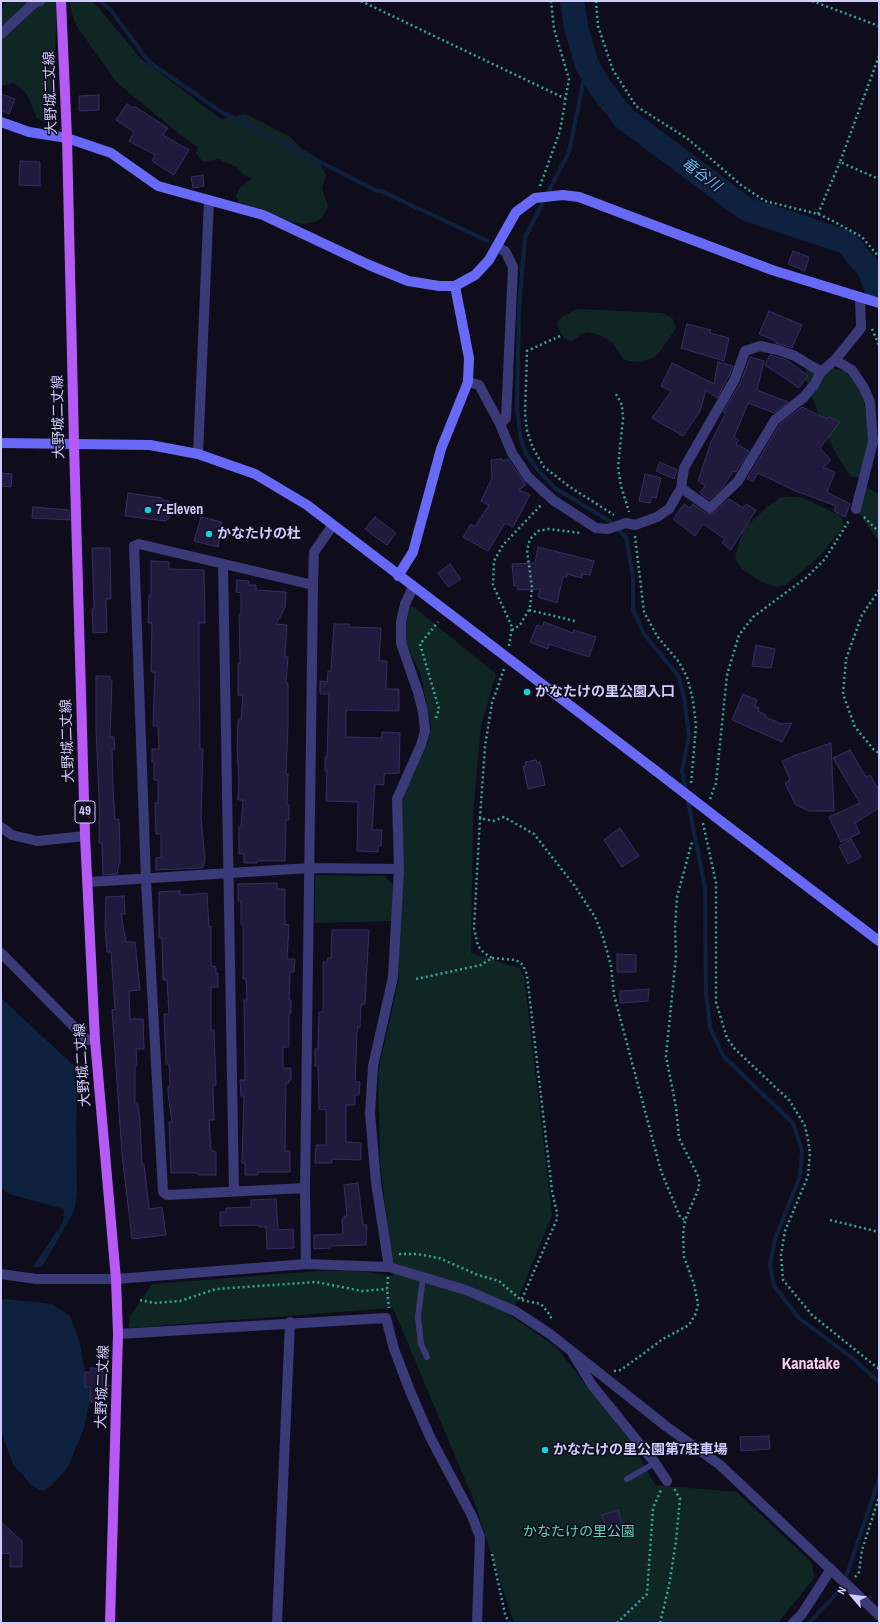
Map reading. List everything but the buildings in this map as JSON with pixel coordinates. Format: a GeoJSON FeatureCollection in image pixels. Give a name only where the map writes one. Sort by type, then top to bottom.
{"type":"FeatureCollection","features":[{"type":"Feature","properties":{"kind":"main road","name":"大野城二丈線"},"geometry":{"type":"LineString","coordinates":[[61,1],[67,138],[85,836],[95,1040],[116,1279],[118,1334],[110,1623]]}},
{"type":"Feature","properties":{"kind":"street"},"geometry":{"type":"LineString","coordinates":[[1,34],[35,2],[40,1]]}},
{"type":"Feature","properties":{"kind":"street"},"geometry":{"type":"LineString","coordinates":[[1,122],[29,132],[67,138],[111,153],[158,186],[263,215],[369,265],[408,281],[440,286],[455,286],[475,275],[489,260],[516,212],[536,198],[563,195],[579,197],[772,270],[879,303]]}},
{"type":"Feature","properties":{"kind":"street"},"geometry":{"type":"LineString","coordinates":[[198,454],[209,200]]}},
{"type":"Feature","properties":{"kind":"street"},"geometry":{"type":"LineString","coordinates":[[496,247],[505,251],[513,267],[506,418],[500,424]]}},
{"type":"Feature","properties":{"kind":"street"},"geometry":{"type":"LineString","coordinates":[[398,576],[413,552],[441,449],[468,382],[469,358],[455,286]]}},
{"type":"Feature","properties":{"kind":"street"},"geometry":{"type":"LineString","coordinates":[[680,488],[710,508],[738,481],[775,420],[804,397],[822,372],[837,358],[861,328],[864,299]]}},
{"type":"Feature","properties":{"kind":"street"},"geometry":{"type":"LineString","coordinates":[[468,382],[479,385],[500,424],[512,453],[528,477],[549,496],[596,528],[608,529],[629,523],[635,525],[657,517],[669,509],[680,488],[684,468],[734,379],[745,351],[760,346],[778,350],[795,356],[822,372]]}},
{"type":"Feature","properties":{"kind":"street"},"geometry":{"type":"LineString","coordinates":[[837,358],[835,360],[852,370],[864,388],[870,402],[873,442],[856,509]]}},
{"type":"Feature","properties":{"kind":"street"},"geometry":{"type":"LineString","coordinates":[[1,443],[150,445],[198,454],[255,474],[281,488],[333,525],[879,941]]}},
{"type":"Feature","properties":{"kind":"street"},"geometry":{"type":"LineString","coordinates":[[306,1264],[305,1188],[314,552],[333,525]]}},
{"type":"Feature","properties":{"kind":"street"},"geometry":{"type":"LineString","coordinates":[[305,1188],[166,1195],[163,1192],[146,880],[134,546],[139,544],[313,585]]}},
{"type":"Feature","properties":{"kind":"street"},"geometry":{"type":"LineString","coordinates":[[223,564],[227,874],[234,1191]]}},
{"type":"Feature","properties":{"kind":"street"},"geometry":{"type":"LineString","coordinates":[[389,1267],[376,1183],[370,1113],[373,1066],[393,977],[399,869],[397,799],[421,745],[424,734],[423,712],[401,642],[401,622],[405,604],[413,587]]}},
{"type":"Feature","properties":{"kind":"street"},"geometry":{"type":"LineString","coordinates":[[1,827],[12,835],[37,841],[85,836]]}},
{"type":"Feature","properties":{"kind":"street"},"geometry":{"type":"LineString","coordinates":[[88,882],[146,880],[309,868],[399,869]]}},
{"type":"Feature","properties":{"kind":"street"},"geometry":{"type":"LineString","coordinates":[[1,953],[87,1040],[95,1040]]}},
{"type":"Feature","properties":{"kind":"street"},"geometry":{"type":"LineString","coordinates":[[1,1274],[36,1279],[116,1279],[306,1264],[389,1267],[466,1290],[515,1311],[547,1332],[602,1373],[667,1427],[720,1465],[831,1568],[879,1615]]}},
{"type":"Feature","properties":{"kind":"street"},"geometry":{"type":"LineString","coordinates":[[118,1334],[290,1322],[386,1318],[394,1349],[410,1391],[430,1437],[472,1516],[480,1541],[477,1623]]}},
{"type":"Feature","properties":{"kind":"street"},"geometry":{"type":"LineString","coordinates":[[278,1623],[290,1322]]}},
{"type":"Feature","properties":{"kind":"street"},"geometry":{"type":"LineString","coordinates":[[572,1352],[592,1385],[655,1463],[667,1481]]}},
{"type":"Feature","properties":{"kind":"street"},"geometry":{"type":"LineString","coordinates":[[793,1623],[802,1614],[831,1568]]}},
{"type":"Feature","properties":{"kind":"lane"},"geometry":{"type":"LineString","coordinates":[[423,1276],[418,1317],[421,1344],[427,1357]]}},
{"type":"Feature","properties":{"kind":"lane"},"geometry":{"type":"LineString","coordinates":[[627,1479],[655,1463]]}},
{"type":"Feature","properties":{"kind":"path"},"geometry":{"type":"LineString","coordinates":[[361,1],[566,99]]}},
{"type":"Feature","properties":{"kind":"path"},"geometry":{"type":"LineString","coordinates":[[536,198],[560,131],[569,79],[554,29],[551,1]]}},
{"type":"Feature","properties":{"kind":"path"},"geometry":{"type":"LineString","coordinates":[[596,1],[598,26],[613,70],[636,106],[688,139],[741,185],[765,201],[818,214],[862,237],[879,256]]}},
{"type":"Feature","properties":{"kind":"path"},"geometry":{"type":"LineString","coordinates":[[812,1],[879,26]]}},
{"type":"Feature","properties":{"kind":"path"},"geometry":{"type":"LineString","coordinates":[[818,214],[840,162],[879,56]]}},
{"type":"Feature","properties":{"kind":"path"},"geometry":{"type":"LineString","coordinates":[[840,162],[879,179]]}},
{"type":"Feature","properties":{"kind":"path"},"geometry":{"type":"LineString","coordinates":[[560,336],[527,352],[525,414],[527,431],[533,448],[544,467],[570,487],[629,523]]}},
{"type":"Feature","properties":{"kind":"path"},"geometry":{"type":"LineString","coordinates":[[616,394],[622,405],[623,419],[618,467],[629,523],[636,540],[644,612],[657,636],[687,677],[693,700],[696,726],[691,782],[693,789]]}},
{"type":"Feature","properties":{"kind":"path"},"geometry":{"type":"LineString","coordinates":[[509,649],[512,630],[493,585],[494,561],[503,545],[549,496]]}},
{"type":"Feature","properties":{"kind":"path"},"geometry":{"type":"LineString","coordinates":[[716,783],[727,675],[739,635],[752,617],[807,577],[825,559],[856,509],[879,532]]}},
{"type":"Feature","properties":{"kind":"path"},"geometry":{"type":"LineString","coordinates":[[512,630],[520,625],[529,610],[532,588],[527,550],[530,539],[538,531],[549,529],[581,533],[594,532],[596,528]]}},
{"type":"Feature","properties":{"kind":"path"},"geometry":{"type":"LineString","coordinates":[[879,590],[862,615],[846,659],[843,694],[855,727],[874,750],[879,753]]}},
{"type":"Feature","properties":{"kind":"path"},"geometry":{"type":"LineString","coordinates":[[529,610],[575,621]]}},
{"type":"Feature","properties":{"kind":"path"},"geometry":{"type":"LineString","coordinates":[[424,734],[432,732],[439,709],[420,644],[438,622]]}},
{"type":"Feature","properties":{"kind":"path"},"geometry":{"type":"LineString","coordinates":[[504,667],[499,686],[492,703],[485,746],[474,928],[478,946],[484,953],[492,958],[516,960],[523,965],[527,975],[552,1191],[557,1213],[557,1219],[515,1311]]}},
{"type":"Feature","properties":{"kind":"path"},"geometry":{"type":"LineString","coordinates":[[480,818],[493,821],[504,817],[534,834],[569,879],[595,917],[604,936],[611,966],[614,995],[661,1171],[680,1217],[685,1220]]}},
{"type":"Feature","properties":{"kind":"path"},"geometry":{"type":"LineString","coordinates":[[703,822],[716,883],[716,1002],[727,1038],[741,1054],[790,1101],[805,1126],[808,1140],[810,1153],[808,1176],[785,1231],[781,1255],[783,1280],[812,1315],[879,1369]]}},
{"type":"Feature","properties":{"kind":"path"},"geometry":{"type":"LineString","coordinates":[[602,1373],[621,1370],[663,1339],[689,1325],[696,1313],[698,1304],[694,1284],[684,1257],[683,1234],[685,1220],[699,1188],[699,1178],[679,1138],[676,1107],[666,1056],[676,956],[675,927],[677,897],[692,842]]}},
{"type":"Feature","properties":{"kind":"path"},"geometry":{"type":"LineString","coordinates":[[416,979],[481,965],[492,958]]}},
{"type":"Feature","properties":{"kind":"path"},"geometry":{"type":"LineString","coordinates":[[830,1220],[879,1232]]}},
{"type":"Feature","properties":{"kind":"path"},"geometry":{"type":"LineString","coordinates":[[386,1254],[417,1254],[439,1258],[478,1276],[499,1281],[521,1300],[541,1304],[550,1316],[552,1323],[547,1332]]}},
{"type":"Feature","properties":{"kind":"path"},"geometry":{"type":"LineString","coordinates":[[386,1318],[390,1312],[387,1289],[389,1267]]}},
{"type":"Feature","properties":{"kind":"path"},"geometry":{"type":"LineString","coordinates":[[140,1300],[154,1303],[180,1301],[216,1289],[316,1282],[362,1291],[387,1289]]}},
{"type":"Feature","properties":{"kind":"path"},"geometry":{"type":"LineString","coordinates":[[617,1623],[647,1594],[653,1508],[667,1481],[675,1488],[680,1499],[669,1586],[660,1623]]}},
{"type":"Feature","properties":{"kind":"path"},"geometry":{"type":"LineString","coordinates":[[849,1586],[859,1572],[862,1550],[879,1497]]}},
{"type":"Feature","properties":{"kind":"path"},"geometry":{"type":"LineString","coordinates":[[480,1541],[487,1544],[493,1557],[505,1614],[510,1623]]}},
{"type":"Feature","properties":{"kind":"green space"},"geometry":{"type":"Polygon","coordinates":[[[8,1],[57,1],[53,116],[50,121],[44,122],[37,118],[27,94],[14,83],[1,86],[1,8],[8,1]]]}},
{"type":"Feature","properties":{"kind":"green space"},"geometry":{"type":"Polygon","coordinates":[[[69,1],[93,1],[141,59],[221,119],[246,114],[290,137],[302,149],[316,157],[326,175],[322,189],[328,206],[322,218],[314,222],[302,224],[264,218],[239,202],[236,195],[240,188],[253,178],[244,175],[237,167],[218,159],[203,162],[196,153],[198,147],[183,137],[122,87],[114,79],[78,28],[74,20],[69,1]]]}},
{"type":"Feature","properties":{"kind":"green space"},"geometry":{"type":"Polygon","coordinates":[[[578,309],[662,313],[673,319],[676,328],[657,356],[642,362],[629,361],[623,359],[613,343],[602,336],[589,332],[583,333],[572,341],[564,338],[557,326],[558,321],[563,316],[578,309]]]}},
{"type":"Feature","properties":{"kind":"green space"},"geometry":{"type":"Polygon","coordinates":[[[814,362],[846,372],[857,385],[863,398],[867,420],[868,442],[862,472],[859,477],[853,477],[848,473],[834,450],[822,424],[805,377],[806,367],[814,362]]]}},
{"type":"Feature","properties":{"kind":"green space"},"geometry":{"type":"Polygon","coordinates":[[[859,488],[868,488],[879,494],[879,541],[853,505],[853,496],[859,488]]]}},
{"type":"Feature","properties":{"kind":"green space"},"geometry":{"type":"Polygon","coordinates":[[[781,497],[799,497],[806,499],[839,515],[843,520],[844,526],[819,557],[785,585],[777,587],[762,582],[742,569],[735,558],[742,533],[747,526],[768,506],[781,497]]]}},
{"type":"Feature","properties":{"kind":"green space","name":"かなたけの里公園"},"geometry":{"type":"Polygon","coordinates":[[[409,606],[414,607],[496,674],[481,725],[473,815],[471,953],[519,968],[524,977],[552,1215],[511,1316],[556,1347],[633,1445],[655,1485],[737,1492],[812,1563],[814,1578],[778,1623],[514,1623],[474,1501],[393,1308],[129,1328],[130,1316],[152,1284],[318,1271],[358,1271],[393,1276],[380,1161],[378,1072],[399,979],[401,801],[428,743],[431,727],[421,675],[405,642],[407,610],[409,606]]]}},
{"type":"Feature","properties":{"kind":"green space"},"geometry":{"type":"Polygon","coordinates":[[[315,875],[385,876],[394,886],[393,921],[315,923],[315,875]]]}},
{"type":"Feature","properties":{"kind":"water"},"geometry":{"type":"Polygon","coordinates":[[[1,998],[73,1065],[78,1092],[76,1122],[77,1191],[74,1211],[42,1267],[33,1267],[63,1222],[64,1209],[9,1194],[1,1187],[1,998]]]}},
{"type":"Feature","properties":{"kind":"water"},"geometry":{"type":"Polygon","coordinates":[[[6,1299],[51,1304],[70,1316],[79,1340],[90,1398],[84,1428],[68,1467],[51,1486],[42,1491],[31,1485],[13,1464],[1,1432],[1,1300],[6,1299]]]}},
{"type":"Feature","properties":{"kind":"waterway"},"geometry":{"type":"LineString","coordinates":[[100,1],[110,9],[149,62],[220,111],[377,191],[381,191],[488,241]]}},
{"type":"Feature","properties":{"kind":"waterway","name":"竜谷川"},"geometry":{"type":"LineString","coordinates":[[572,1],[576,27],[587,65],[600,87],[624,118],[746,209],[846,242],[869,269],[879,296]]}},
{"type":"Feature","properties":{"kind":"waterway"},"geometry":{"type":"LineString","coordinates":[[587,65],[569,152],[525,237],[519,309],[517,408],[521,440],[526,454],[538,470],[555,488],[611,522],[626,537],[633,576],[633,609],[644,634],[679,677],[684,697],[689,736],[682,771],[705,887],[706,993],[710,1028],[724,1057],[793,1123],[802,1151],[800,1176],[775,1239],[770,1265],[774,1286],[799,1318],[851,1357],[879,1382]]}},
{"type":"Feature","properties":{"kind":"waterway"},"geometry":{"type":"LineString","coordinates":[[809,1623],[840,1590],[848,1571],[879,1479]]}},
{"type":"Feature","properties":{"kind":"place","name":"7-Eleven"},"geometry":{"type":"Point","coordinates":[148,510]}},
{"type":"Feature","properties":{"kind":"place","name":"かなたけの杜"},"geometry":{"type":"Point","coordinates":[209,534]}},
{"type":"Feature","properties":{"kind":"place","name":"かなたけの里公園入口"},"geometry":{"type":"Point","coordinates":[527,692]}},
{"type":"Feature","properties":{"kind":"place","name":"かなたけの里公園第7駐車場"},"geometry":{"type":"Point","coordinates":[545,1450]}},
{"type":"Feature","properties":{"kind":"district","name":"Kanatake"},"geometry":{"type":"Point","coordinates":[811,1365]}}]}
